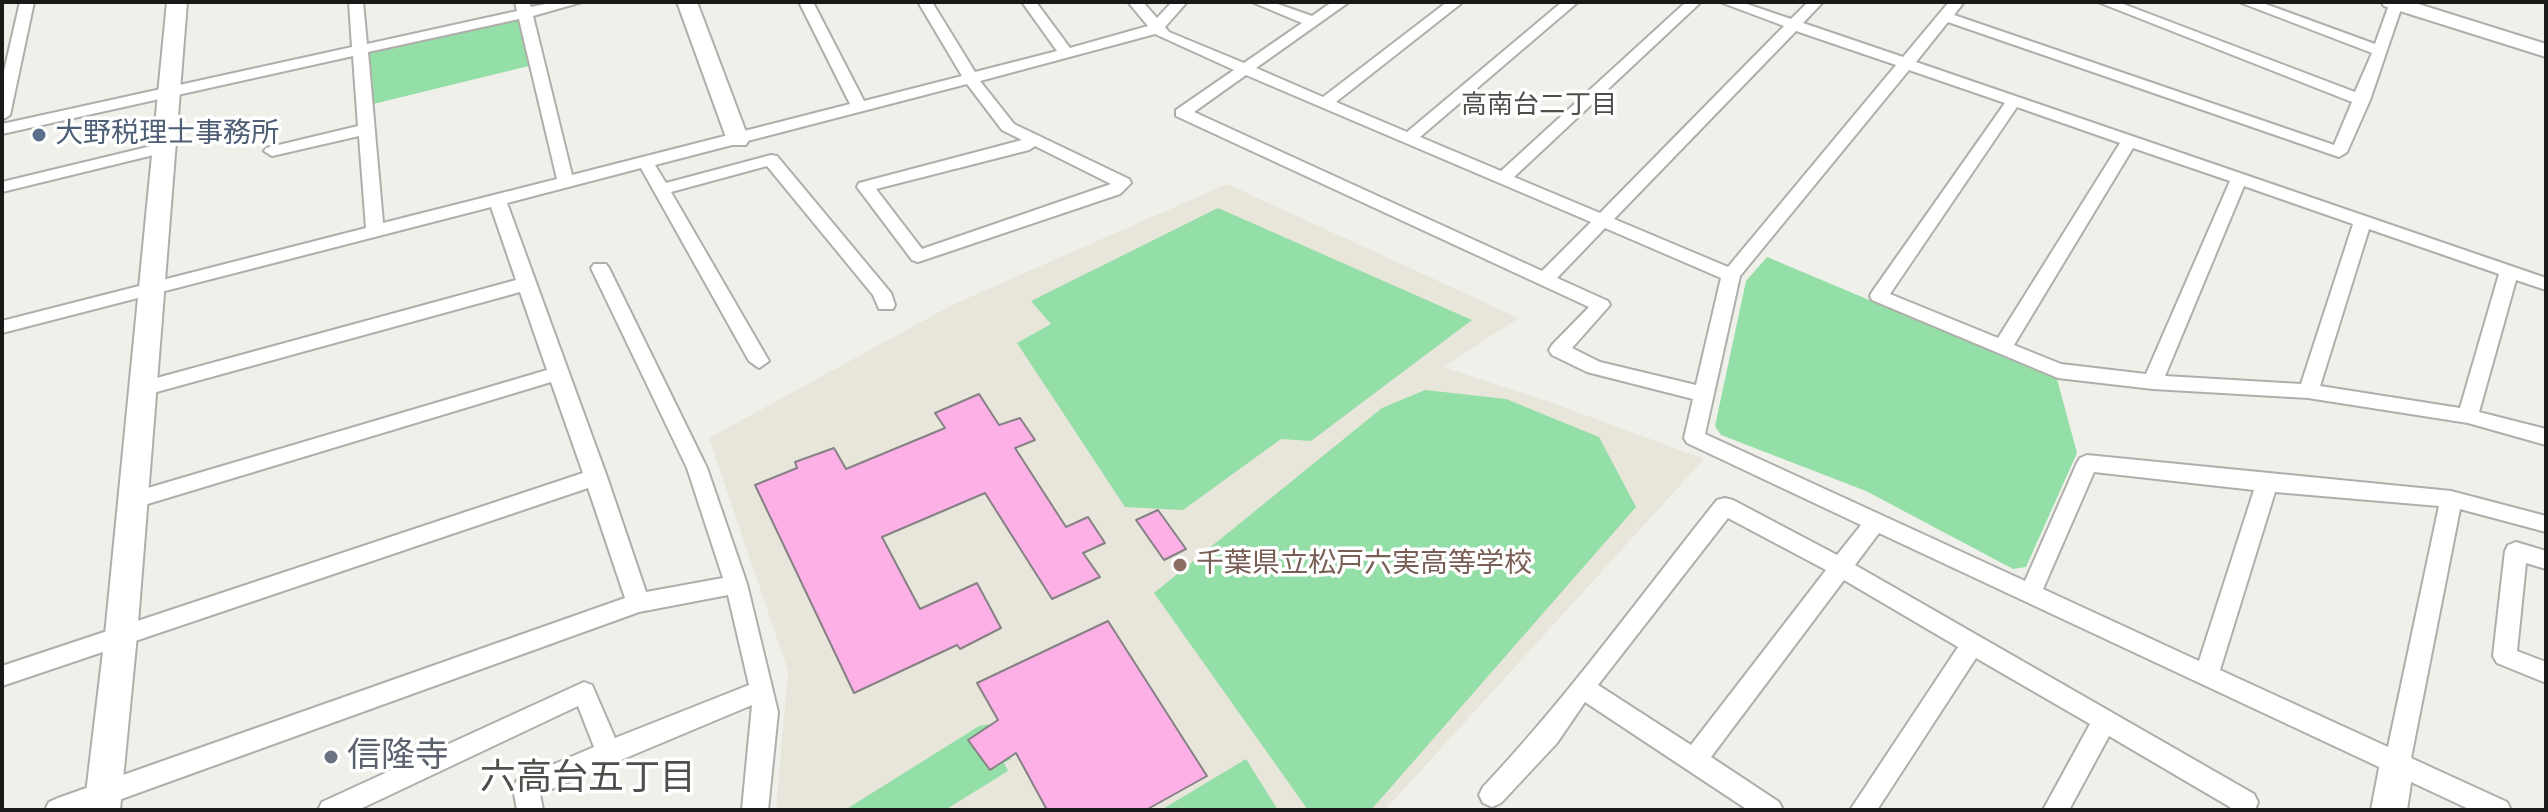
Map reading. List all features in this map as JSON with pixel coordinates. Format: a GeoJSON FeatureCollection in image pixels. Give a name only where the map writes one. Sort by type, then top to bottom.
{"type":"FeatureCollection","features":[{"type":"Feature","properties":{"kind":"street"},"geometry":{"type":"LineString","coordinates":[[2,115],[27,2]]}},
{"type":"Feature","properties":{"kind":"street"},"geometry":{"type":"LineString","coordinates":[[103,802],[121,635],[177,2]]}},
{"type":"Feature","properties":{"kind":"street"},"geometry":{"type":"LineString","coordinates":[[356,2],[375,230]]}},
{"type":"Feature","properties":{"kind":"street"},"geometry":{"type":"LineString","coordinates":[[2,129],[360,50],[523,8],[575,2]]}},
{"type":"Feature","properties":{"kind":"street"},"geometry":{"type":"LineString","coordinates":[[687,2],[738,140]]}},
{"type":"Feature","properties":{"kind":"street"},"geometry":{"type":"LineString","coordinates":[[806,2],[859,107]]}},
{"type":"Feature","properties":{"kind":"street"},"geometry":{"type":"LineString","coordinates":[[925,2],[973,79],[1008,127],[1123,183],[1114,190],[918,256],[865,187],[1023,147],[1033,140]]}},
{"type":"Feature","properties":{"kind":"street"},"geometry":{"type":"LineString","coordinates":[[1029,2],[1067,54]]}},
{"type":"Feature","properties":{"kind":"street"},"geometry":{"type":"LineString","coordinates":[[1135,2],[1164,35],[1731,275]]}},
{"type":"Feature","properties":{"kind":"street"},"geometry":{"type":"LineString","coordinates":[[2,327],[1067,54],[1156,28],[1180,2]]}},
{"type":"Feature","properties":{"kind":"street"},"geometry":{"type":"LineString","coordinates":[[1259,2],[1313,22]]}},
{"type":"Feature","properties":{"kind":"street"},"geometry":{"type":"LineString","coordinates":[[1342,2],[1182,113],[1601,305],[1559,350],[1594,367],[1703,394]]}},
{"type":"Feature","properties":{"kind":"street"},"geometry":{"type":"LineString","coordinates":[[1326,102],[1456,2]]}},
{"type":"Feature","properties":{"kind":"street"},"geometry":{"type":"LineString","coordinates":[[1410,138],[1571,2]]}},
{"type":"Feature","properties":{"kind":"street"},"geometry":{"type":"LineString","coordinates":[[1503,178],[1694,2]]}},
{"type":"Feature","properties":{"kind":"street"},"geometry":{"type":"LineString","coordinates":[[1727,2],[2546,284]]}},
{"type":"Feature","properties":{"kind":"street"},"geometry":{"type":"LineString","coordinates":[[1544,280],[1816,2]]}},
{"type":"Feature","properties":{"kind":"street"},"geometry":{"type":"LineString","coordinates":[[2105,2],[2362,100]]}},
{"type":"Feature","properties":{"kind":"street"},"geometry":{"type":"LineString","coordinates":[[2246,2],[2380,51]]}},
{"type":"Feature","properties":{"kind":"street"},"geometry":{"type":"LineString","coordinates":[[2498,810],[1694,438],[1731,275],[1952,10],[2339,152],[2362,100],[2395,3],[2546,51]]}},
{"type":"Feature","properties":{"kind":"street"},"geometry":{"type":"LineString","coordinates":[[523,8],[566,183]]}},
{"type":"Feature","properties":{"kind":"street"},"geometry":{"type":"LineString","coordinates":[[2014,101],[1879,296],[2058,371],[2153,382],[2308,391],[2468,416],[2546,437]]}},
{"type":"Feature","properties":{"kind":"street"},"geometry":{"type":"LineString","coordinates":[[271,152],[366,129]]}},
{"type":"Feature","properties":{"kind":"street"},"geometry":{"type":"LineString","coordinates":[[2002,348],[2129,141]]}},
{"type":"Feature","properties":{"kind":"street"},"geometry":{"type":"LineString","coordinates":[[2,187],[164,148]]}},
{"type":"Feature","properties":{"kind":"street"},"geometry":{"type":"LineString","coordinates":[[661,190],[771,160],[882,293],[886,305]]}},
{"type":"Feature","properties":{"kind":"street"},"geometry":{"type":"LineString","coordinates":[[646,163],[759,361]]}},
{"type":"Feature","properties":{"kind":"street"},"geometry":{"type":"LineString","coordinates":[[2153,382],[2239,179]]}},
{"type":"Feature","properties":{"kind":"street"},"geometry":{"type":"LineString","coordinates":[[498,202],[556,374],[597,477],[638,603]]}},
{"type":"Feature","properties":{"kind":"street"},"geometry":{"type":"LineString","coordinates":[[2308,391],[2363,221]]}},
{"type":"Feature","properties":{"kind":"street"},"geometry":{"type":"LineString","coordinates":[[600,268],[697,468],[736,584],[766,712],[755,810]]}},
{"type":"Feature","properties":{"kind":"street"},"geometry":{"type":"LineString","coordinates":[[2468,416],[2509,271]]}},
{"type":"Feature","properties":{"kind":"street"},"geometry":{"type":"LineString","coordinates":[[142,389],[525,284]]}},
{"type":"Feature","properties":{"kind":"street"},"geometry":{"type":"LineString","coordinates":[[131,501],[556,374]]}},
{"type":"Feature","properties":{"kind":"street"},"geometry":{"type":"LineString","coordinates":[[2031,592],[2087,463],[2451,499],[2546,524]]}},
{"type":"Feature","properties":{"kind":"street"},"geometry":{"type":"LineString","coordinates":[[2,676],[597,477]]}},
{"type":"Feature","properties":{"kind":"street"},"geometry":{"type":"LineString","coordinates":[[2207,674],[2267,483]]}},
{"type":"Feature","properties":{"kind":"street"},"geometry":{"type":"LineString","coordinates":[[2389,810],[2451,499]]}},
{"type":"Feature","properties":{"kind":"street"},"geometry":{"type":"LineString","coordinates":[[1492,795],[1548,735],[1582,687],[1725,506],[1840,567],[2245,802],[2242,810]]}},
{"type":"Feature","properties":{"kind":"street"},"geometry":{"type":"LineString","coordinates":[[1694,760],[1876,521]]}},
{"type":"Feature","properties":{"kind":"street"},"geometry":{"type":"LineString","coordinates":[[2546,560],[2516,551],[2505,656],[2546,673]]}},
{"type":"Feature","properties":{"kind":"street"},"geometry":{"type":"LineString","coordinates":[[58,810],[103,802],[638,603],[736,584]]}},
{"type":"Feature","properties":{"kind":"street"},"geometry":{"type":"LineString","coordinates":[[1863,810],[1972,645]]}},
{"type":"Feature","properties":{"kind":"street"},"geometry":{"type":"LineString","coordinates":[[1582,687],[1770,810]]}},
{"type":"Feature","properties":{"kind":"street"},"geometry":{"type":"LineString","coordinates":[[530,810],[526,788],[762,690]]}},
{"type":"Feature","properties":{"kind":"street"},"geometry":{"type":"LineString","coordinates":[[331,810],[584,692],[609,752]]}},
{"type":"Feature","properties":{"kind":"street"},"geometry":{"type":"LineString","coordinates":[[2056,810],[2104,722]]}},
{"type":"Feature","properties":{"kind":"shaded area","name":"千葉県立松戸六実高等学校"},"geometry":{"type":"Polygon","coordinates":[[[1227,184],[1519,318],[1443,367],[1550,402],[1704,459],[1385,810],[776,810],[788,671],[709,438],[954,304],[1227,184]]]}},
{"type":"Feature","properties":{"kind":"green space"},"geometry":{"type":"Polygon","coordinates":[[[524,13],[537,64],[365,106],[360,50],[524,13]]]}},
{"type":"Feature","properties":{"kind":"green space"},"geometry":{"type":"Polygon","coordinates":[[[1218,208],[1472,320],[1311,441],[1281,439],[1183,510],[1125,507],[1017,343],[1051,324],[1031,301],[1218,208]]]}},
{"type":"Feature","properties":{"kind":"green space"},"geometry":{"type":"Polygon","coordinates":[[[1767,257],[2057,379],[2077,453],[2026,567],[2013,569],[1866,491],[1721,435],[1715,426],[1746,281],[1767,257]]]}},
{"type":"Feature","properties":{"kind":"green space"},"geometry":{"type":"Polygon","coordinates":[[[1425,390],[1506,399],[1599,437],[1636,507],[1371,810],[1308,810],[1154,593],[1382,408],[1425,390]]]}},
{"type":"Feature","properties":{"kind":"green space"},"geometry":{"type":"Polygon","coordinates":[[[991,724],[1011,759],[1004,763],[1008,771],[945,810],[845,810],[979,726],[991,724]]]}},
{"type":"Feature","properties":{"kind":"green space"},"geometry":{"type":"Polygon","coordinates":[[[1246,759],[1278,810],[1161,810],[1246,759]]]}},
{"type":"Feature","properties":{"kind":"building"},"geometry":{"type":"Polygon","coordinates":[[[979,394],[999,425],[1020,418],[1035,440],[1015,448],[1066,527],[1088,517],[1105,543],[1083,553],[1100,577],[1052,599],[985,493],[882,537],[920,609],[977,583],[1001,628],[960,649],[957,645],[854,693],[755,485],[797,468],[795,462],[834,448],[846,469],[945,428],[935,413],[979,394]]]}},
{"type":"Feature","properties":{"kind":"building"},"geometry":{"type":"Polygon","coordinates":[[[1158,510],[1186,549],[1164,560],[1136,520],[1158,510]]]}},
{"type":"Feature","properties":{"kind":"building"},"geometry":{"type":"Polygon","coordinates":[[[1108,621],[1207,776],[1146,810],[1047,810],[1016,753],[990,770],[968,740],[998,720],[977,683],[1108,621]]]}},
{"type":"Feature","properties":{"kind":"place","name":"大野税理士事務所"},"geometry":{"type":"Point","coordinates":[39,135]}},
{"type":"Feature","properties":{"kind":"place","name":"千葉県立松戸六実高等学校"},"geometry":{"type":"Point","coordinates":[1180,565]}},
{"type":"Feature","properties":{"kind":"place","name":"信隆寺"},"geometry":{"type":"Point","coordinates":[331,757]}},
{"type":"Feature","properties":{"kind":"district","name":"高南台二丁目"},"geometry":{"type":"Point","coordinates":[1539,106]}},
{"type":"Feature","properties":{"kind":"district","name":"六高台五丁目"},"geometry":{"type":"Point","coordinates":[588,780]}}]}
